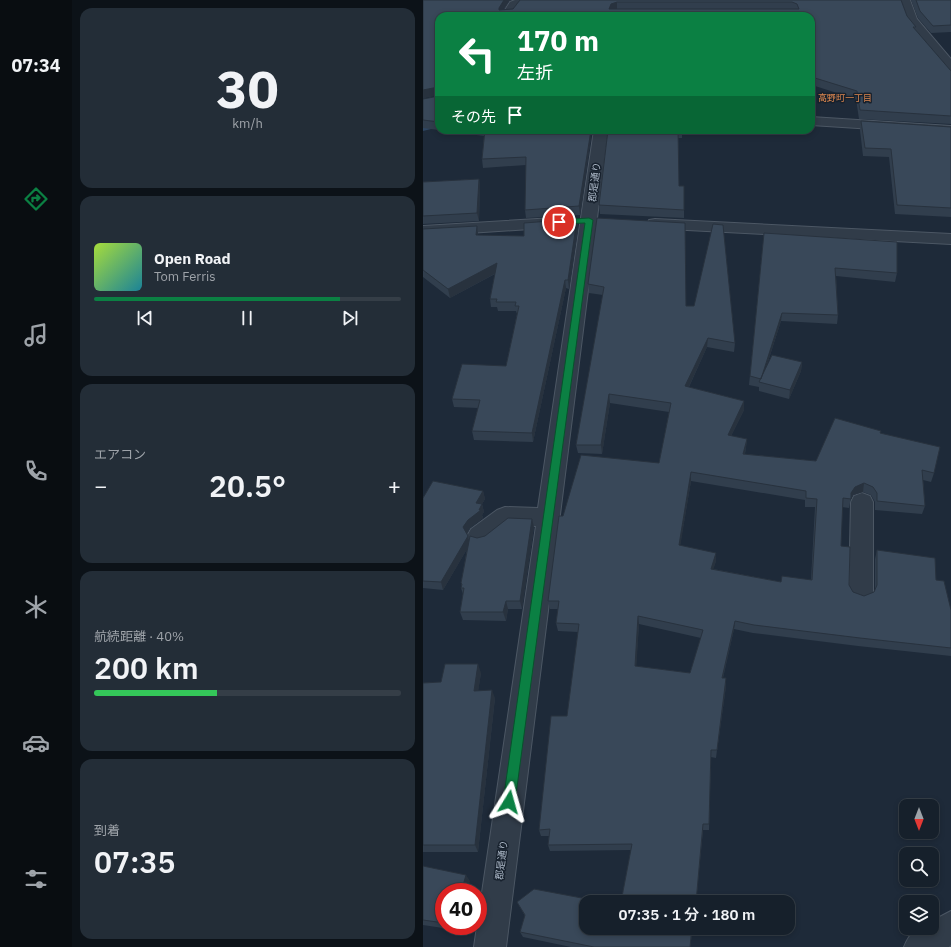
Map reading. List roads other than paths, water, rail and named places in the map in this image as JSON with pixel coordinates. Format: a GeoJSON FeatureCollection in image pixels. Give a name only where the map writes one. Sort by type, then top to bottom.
{"type":"FeatureCollection","features":[{"type":"Feature","properties":{"kind":"street"},"geometry":{"type":"LineString","coordinates":[[510,12],[514,5],[523,0]]}},
{"type":"Feature","properties":{"kind":"street"},"geometry":{"type":"LineString","coordinates":[[904,0],[911,20],[951,67]]}},
{"type":"Feature","properties":{"kind":"street"},"geometry":{"type":"LineString","coordinates":[[815,121],[951,130]]}},
{"type":"Feature","properties":{"kind":"street","name":"郡是通り"},"geometry":{"type":"LineString","coordinates":[[490,947],[548,517],[597,221],[601,134]]}},
{"type":"Feature","properties":{"kind":"street"},"geometry":{"type":"LineString","coordinates":[[423,231],[597,221]]}},
{"type":"Feature","properties":{"kind":"street"},"geometry":{"type":"LineString","coordinates":[[636,223],[951,239]]}},
{"type":"Feature","properties":{"kind":"street"},"geometry":{"type":"LineString","coordinates":[[861,594],[862,502]]}},
{"type":"Feature","properties":{"kind":"street"},"geometry":{"type":"LineString","coordinates":[[479,536],[505,516],[548,517]]}},
{"type":"Feature","properties":{"kind":"street"},"geometry":{"type":"LineString","coordinates":[[920,947],[951,927]]}},
{"type":"Feature","properties":{"kind":"waterway"},"geometry":{"type":"LineString","coordinates":[[423,129],[435,126]]}},
{"type":"Feature","properties":{"kind":"district","name":"高野町一丁目"},"geometry":{"type":"Point","coordinates":[845,98]}}]}
